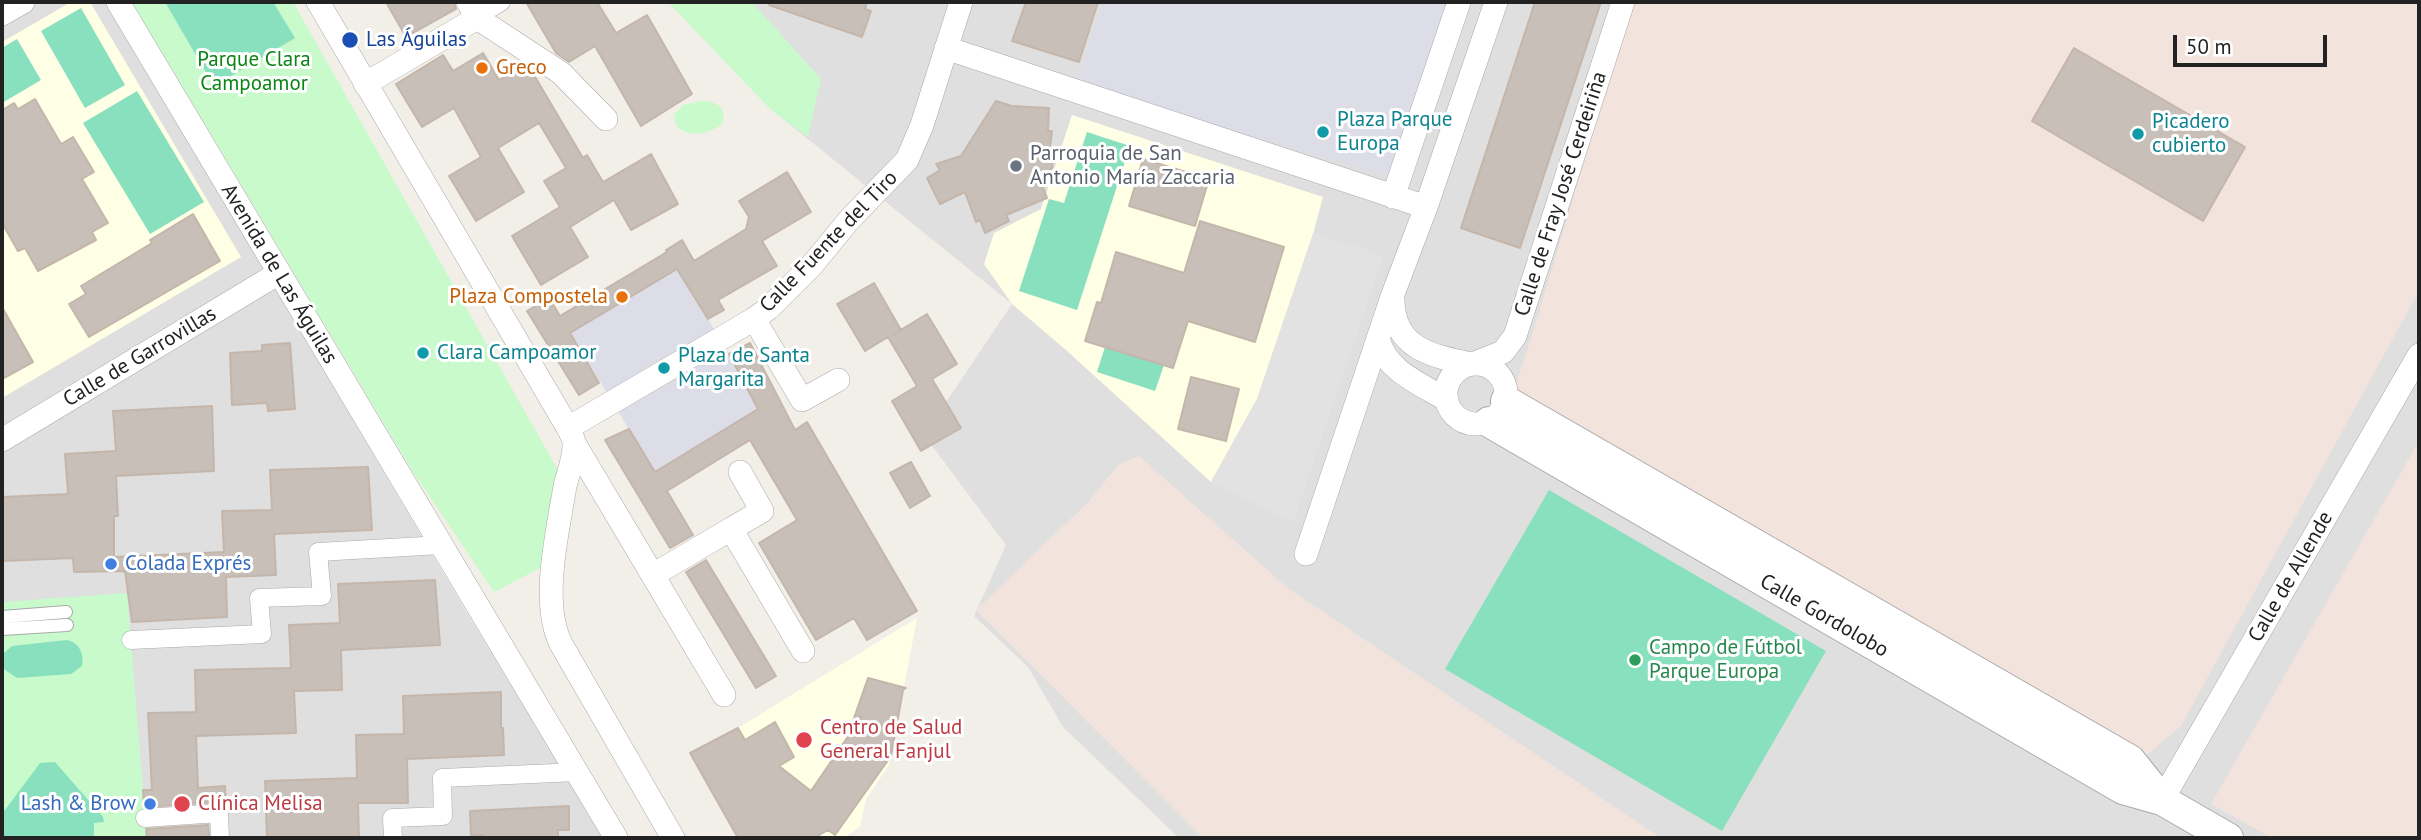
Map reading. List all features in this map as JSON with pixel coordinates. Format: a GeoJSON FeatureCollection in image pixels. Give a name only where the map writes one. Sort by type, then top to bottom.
{"type":"FeatureCollection","features":[{"type":"Feature","properties":{"kind":"street"},"geometry":{"type":"LineString","coordinates":[[2,14],[23,2]]}},
{"type":"Feature","properties":{"kind":"street","name":"Avenida de Las Águilas"},"geometry":{"type":"LineString","coordinates":[[118,2],[616,838]]}},
{"type":"Feature","properties":{"kind":"street"},"geometry":{"type":"LineString","coordinates":[[318,2],[724,695]]}},
{"type":"Feature","properties":{"kind":"street","name":"Calle Fuente del Tiro"},"geometry":{"type":"LineString","coordinates":[[571,436],[769,308],[813,264],[849,219],[907,160],[922,125],[961,2]]}},
{"type":"Feature","properties":{"kind":"street"},"geometry":{"type":"LineString","coordinates":[[1393,197],[1460,2]]}},
{"type":"Feature","properties":{"kind":"street"},"geometry":{"type":"LineString","coordinates":[[1306,554],[1393,294],[1426,207],[1496,2]]}},
{"type":"Feature","properties":{"kind":"street","name":"Calle de Fray José Cerdeiriña"},"geometry":{"type":"LineString","coordinates":[[1472,364],[1503,352],[1515,336],[1623,2]]}},
{"type":"Feature","properties":{"kind":"street"},"geometry":{"type":"LineString","coordinates":[[365,84],[484,7],[561,73],[606,119]]}},
{"type":"Feature","properties":{"kind":"street"},"geometry":{"type":"LineString","coordinates":[[946,48],[1426,207]]}},
{"type":"Feature","properties":{"kind":"street","name":"Calle de Garrovillas"},"geometry":{"type":"LineString","coordinates":[[2,440],[279,274]]}},
{"type":"Feature","properties":{"kind":"street"},"geometry":{"type":"LineString","coordinates":[[1393,294],[1394,316],[1407,342],[1447,359],[1482,364],[1499,373],[1504,382],[1498,412],[1471,425],[1462,422],[1450,409],[1447,400],[1448,382],[1454,373],[1472,364]]}},
{"type":"Feature","properties":{"kind":"street"},"geometry":{"type":"LineString","coordinates":[[754,319],[802,400],[838,380]]}},
{"type":"Feature","properties":{"kind":"street"},"geometry":{"type":"LineString","coordinates":[[1378,338],[1381,349],[1395,368],[1447,400]]}},
{"type":"Feature","properties":{"kind":"street","name":"Calle de Allende"},"geometry":{"type":"LineString","coordinates":[[2162,800],[2419,355]]}},
{"type":"Feature","properties":{"kind":"street","name":"Calle Gordolobo"},"geometry":{"type":"LineString","coordinates":[[1498,412],[2123,789],[2162,800],[2228,838]]}},
{"type":"Feature","properties":{"kind":"street"},"geometry":{"type":"LineString","coordinates":[[571,436],[553,574],[555,628],[561,644],[673,838]]}},
{"type":"Feature","properties":{"kind":"street"},"geometry":{"type":"LineString","coordinates":[[653,575],[762,511],[740,472]]}},
{"type":"Feature","properties":{"kind":"street"},"geometry":{"type":"LineString","coordinates":[[731,529],[803,651]]}},
{"type":"Feature","properties":{"kind":"street"},"geometry":{"type":"LineString","coordinates":[[131,640],[262,634],[259,598],[322,596],[318,552],[442,545]]}},
{"type":"Feature","properties":{"kind":"street"},"geometry":{"type":"LineString","coordinates":[[393,838],[393,818],[443,816],[442,778],[578,772]]}},
{"type":"Feature","properties":{"kind":"street"},"geometry":{"type":"LineString","coordinates":[[145,818],[219,813],[220,838]]}},
{"type":"Feature","properties":{"kind":"lane"},"geometry":{"type":"LineString","coordinates":[[2,617],[66,619],[2,629]]}},
{"type":"Feature","properties":{"kind":"shaded area"},"geometry":{"type":"Polygon","coordinates":[[[2,2],[106,2],[464,608],[604,838],[2,838],[2,2]]]}},
{"type":"Feature","properties":{"kind":"shaded area"},"geometry":{"type":"Polygon","coordinates":[[[71,2],[90,2],[241,257],[2,398],[2,42],[71,2]]]}},
{"type":"Feature","properties":{"kind":"shaded area"},"geometry":{"type":"Polygon","coordinates":[[[668,2],[2419,2],[2419,838],[1176,838],[1177,836],[1063,727],[1028,667],[974,616],[1006,545],[924,435],[1012,304],[772,110],[668,2]]]}},
{"type":"Feature","properties":{"kind":"shaded area","name":"Plaza Parque Europa"},"geometry":{"type":"Polygon","coordinates":[[[1103,2],[1453,2],[1395,178],[1075,85],[1103,2]]]}},
{"type":"Feature","properties":{"kind":"shaded area"},"geometry":{"type":"Polygon","coordinates":[[[1632,2],[2419,2],[2419,291],[2181,726],[2147,755],[1513,393],[1632,2]]]}},
{"type":"Feature","properties":{"kind":"shaded area"},"geometry":{"type":"Polygon","coordinates":[[[1072,115],[1323,197],[1257,399],[1211,482],[1012,304],[984,264],[994,233],[1041,209],[1072,115]]]}},
{"type":"Feature","properties":{"kind":"shaded area"},"geometry":{"type":"Polygon","coordinates":[[[1313,234],[1365,248],[1383,258],[1293,522],[1211,482],[1257,399],[1313,234]]]}},
{"type":"Feature","properties":{"kind":"shaded area","name":"Plaza de Santa Margarita"},"geometry":{"type":"Polygon","coordinates":[[[666,250],[729,354],[770,429],[747,416],[655,472],[560,316],[666,250]]]}},
{"type":"Feature","properties":{"kind":"shaded area"},"geometry":{"type":"Polygon","coordinates":[[[2419,441],[2419,838],[2272,838],[2211,804],[2419,441]]]}},
{"type":"Feature","properties":{"kind":"shaded area"},"geometry":{"type":"Polygon","coordinates":[[[1139,456],[1289,589],[1661,838],[1203,838],[976,610],[1089,501],[1118,465],[1139,456]]]}},
{"type":"Feature","properties":{"kind":"shaded area","name":"Centro de Salud General Fanjul"},"geometry":{"type":"Polygon","coordinates":[[[917,618],[889,765],[866,799],[860,827],[843,838],[746,838],[755,833],[747,819],[732,827],[721,808],[726,806],[718,791],[713,793],[690,753],[738,728],[917,618]]]}},
{"type":"Feature","properties":{"kind":"green space","name":"Parque Clara Campoamor"},"geometry":{"type":"Polygon","coordinates":[[[132,2],[293,2],[558,470],[544,566],[494,592],[411,469],[132,2]]]}},
{"type":"Feature","properties":{"kind":"green space"},"geometry":{"type":"Polygon","coordinates":[[[165,2],[273,2],[295,38],[214,86],[165,2]]]}},
{"type":"Feature","properties":{"kind":"green space"},"geometry":{"type":"Polygon","coordinates":[[[668,2],[752,2],[821,79],[808,137],[771,110],[668,2]]]}},
{"type":"Feature","properties":{"kind":"green space"},"geometry":{"type":"Polygon","coordinates":[[[81,8],[125,85],[85,108],[41,31],[81,8]]]}},
{"type":"Feature","properties":{"kind":"green space"},"geometry":{"type":"Polygon","coordinates":[[[17,39],[41,80],[2,103],[2,48],[17,39]]]}},
{"type":"Feature","properties":{"kind":"green space"},"geometry":{"type":"Polygon","coordinates":[[[137,91],[204,202],[150,234],[83,123],[137,91]]]}},
{"type":"Feature","properties":{"kind":"green space"},"geometry":{"type":"Polygon","coordinates":[[[711,102],[722,109],[722,124],[701,133],[680,129],[674,115],[683,105],[711,102]]]}},
{"type":"Feature","properties":{"kind":"green space"},"geometry":{"type":"Polygon","coordinates":[[[1087,132],[1130,146],[1077,310],[1019,291],[1049,199],[1064,203],[1087,132]]]}},
{"type":"Feature","properties":{"kind":"green space"},"geometry":{"type":"Polygon","coordinates":[[[1105,347],[1164,365],[1155,391],[1097,372],[1105,347]]]}},
{"type":"Feature","properties":{"kind":"green space","name":"Campo de Fútbol Parque Europa"},"geometry":{"type":"Polygon","coordinates":[[[1549,490],[1826,651],[1722,831],[1445,669],[1549,490]]]}},
{"type":"Feature","properties":{"kind":"green space"},"geometry":{"type":"Polygon","coordinates":[[[127,593],[147,838],[2,838],[2,602],[127,593]]]}},
{"type":"Feature","properties":{"kind":"green space"},"geometry":{"type":"Polygon","coordinates":[[[67,640],[78,646],[82,657],[82,666],[71,674],[17,678],[5,670],[2,664],[3,654],[12,646],[67,640]]]}},
{"type":"Feature","properties":{"kind":"green space"},"geometry":{"type":"Polygon","coordinates":[[[55,762],[103,817],[104,822],[94,823],[94,838],[2,838],[2,814],[40,763],[55,762]]]}},
{"type":"Feature","properties":{"kind":"building"},"geometry":{"type":"Polygon","coordinates":[[[386,2],[454,2],[456,9],[406,37],[386,2]]]}},
{"type":"Feature","properties":{"kind":"building"},"geometry":{"type":"Polygon","coordinates":[[[526,2],[597,2],[616,33],[647,15],[692,94],[641,126],[595,46],[569,62],[556,53],[526,2]]]}},
{"type":"Feature","properties":{"kind":"building"},"geometry":{"type":"Polygon","coordinates":[[[770,2],[867,2],[865,9],[871,11],[862,37],[769,5],[770,2]]]}},
{"type":"Feature","properties":{"kind":"building"},"geometry":{"type":"Polygon","coordinates":[[[1026,2],[1098,2],[1079,62],[1012,41],[1026,2]]]}},
{"type":"Feature","properties":{"kind":"building"},"geometry":{"type":"Polygon","coordinates":[[[1535,2],[1601,2],[1520,248],[1461,228],[1535,2]]]}},
{"type":"Feature","properties":{"kind":"building","name":"Picadero cubierto"},"geometry":{"type":"Polygon","coordinates":[[[2074,48],[2245,147],[2203,221],[2032,121],[2074,48]]]}},
{"type":"Feature","properties":{"kind":"building"},"geometry":{"type":"Polygon","coordinates":[[[483,53],[499,80],[524,65],[531,70],[583,158],[587,155],[603,182],[651,154],[678,204],[631,230],[614,200],[570,227],[588,257],[541,285],[512,236],[560,207],[544,181],[566,168],[539,123],[498,148],[524,192],[476,221],[449,176],[481,157],[454,108],[422,127],[396,84],[443,55],[453,71],[483,53]]]}},
{"type":"Feature","properties":{"kind":"building"},"geometry":{"type":"Polygon","coordinates":[[[35,99],[61,144],[73,137],[94,172],[82,179],[108,223],[92,232],[96,240],[38,271],[25,248],[18,251],[2,223],[2,110],[14,103],[18,109],[35,99]]]}},
{"type":"Feature","properties":{"kind":"building","name":"Parroquia de San Antonio María Zaccaria"},"geometry":{"type":"Polygon","coordinates":[[[996,101],[1012,106],[1049,108],[1048,131],[1052,131],[1049,156],[1053,156],[1052,168],[1040,179],[1047,198],[1006,215],[1009,221],[985,233],[980,220],[976,222],[965,192],[940,204],[927,178],[940,170],[936,164],[961,156],[996,101]]]}},
{"type":"Feature","properties":{"kind":"building"},"geometry":{"type":"Polygon","coordinates":[[[1143,159],[1209,179],[1195,226],[1129,206],[1143,159]]]}},
{"type":"Feature","properties":{"kind":"building"},"geometry":{"type":"Polygon","coordinates":[[[787,172],[811,212],[762,241],[777,266],[718,300],[724,310],[708,319],[677,269],[570,333],[599,383],[579,395],[527,311],[549,298],[560,316],[667,252],[666,250],[682,240],[694,261],[746,229],[749,217],[739,201],[787,172]]]}},
{"type":"Feature","properties":{"kind":"building"},"geometry":{"type":"Polygon","coordinates":[[[193,214],[220,261],[89,337],[69,304],[86,294],[81,286],[152,243],[150,240],[193,214]]]}},
{"type":"Feature","properties":{"kind":"building"},"geometry":{"type":"Polygon","coordinates":[[[1200,221],[1284,247],[1255,342],[1188,321],[1173,368],[1085,341],[1097,302],[1101,303],[1116,252],[1184,273],[1200,221]]]}},
{"type":"Feature","properties":{"kind":"building"},"geometry":{"type":"Polygon","coordinates":[[[874,283],[901,330],[927,314],[957,364],[932,379],[961,428],[921,451],[892,401],[917,386],[888,337],[865,351],[837,304],[874,283]]]}},
{"type":"Feature","properties":{"kind":"building"},"geometry":{"type":"Polygon","coordinates":[[[2,307],[33,362],[2,379],[2,307]]]}},
{"type":"Feature","properties":{"kind":"building"},"geometry":{"type":"Polygon","coordinates":[[[290,343],[295,409],[268,411],[267,403],[232,405],[230,353],[262,351],[262,345],[290,343]]]}},
{"type":"Feature","properties":{"kind":"building"},"geometry":{"type":"Polygon","coordinates":[[[750,343],[795,430],[807,422],[917,611],[867,640],[854,618],[816,640],[759,543],[797,520],[750,440],[667,491],[693,535],[670,548],[605,440],[629,429],[655,472],[758,409],[729,354],[750,343]]]}},
{"type":"Feature","properties":{"kind":"building"},"geometry":{"type":"Polygon","coordinates":[[[1191,377],[1239,389],[1226,441],[1178,429],[1191,377]]]}},
{"type":"Feature","properties":{"kind":"building"},"geometry":{"type":"Polygon","coordinates":[[[212,406],[214,471],[116,476],[118,516],[114,516],[114,557],[224,552],[222,511],[272,510],[270,470],[368,467],[372,530],[274,534],[276,575],[226,577],[227,617],[132,622],[125,571],[74,572],[73,558],[2,561],[2,497],[68,494],[65,454],[116,451],[113,411],[212,406]]]}},
{"type":"Feature","properties":{"kind":"building"},"geometry":{"type":"Polygon","coordinates":[[[911,462],[930,496],[910,508],[890,473],[911,462]]]}},
{"type":"Feature","properties":{"kind":"building"},"geometry":{"type":"Polygon","coordinates":[[[706,560],[776,676],[756,688],[686,572],[706,560]]]}},
{"type":"Feature","properties":{"kind":"building"},"geometry":{"type":"Polygon","coordinates":[[[435,580],[440,645],[341,650],[342,690],[294,691],[296,733],[196,736],[198,788],[225,786],[226,804],[218,802],[144,807],[143,790],[152,790],[148,713],[196,712],[195,670],[291,668],[289,625],[340,623],[338,584],[435,580]]]}},
{"type":"Feature","properties":{"kind":"building","name":"Centro de Salud General Fanjul"},"geometry":{"type":"Polygon","coordinates":[[[868,678],[906,688],[903,690],[891,756],[835,835],[828,830],[814,838],[738,838],[690,753],[738,728],[745,740],[775,722],[794,757],[779,766],[811,791],[862,716],[853,721],[868,678]]]}},
{"type":"Feature","properties":{"kind":"building"},"geometry":{"type":"Polygon","coordinates":[[[501,692],[504,755],[407,759],[408,803],[358,803],[359,838],[267,838],[265,781],[357,778],[356,735],[404,734],[403,696],[501,692]]]}},
{"type":"Feature","properties":{"kind":"building"},"geometry":{"type":"Polygon","coordinates":[[[569,806],[569,830],[558,830],[558,838],[471,836],[470,811],[569,806]]]}},
{"type":"Feature","properties":{"kind":"building"},"geometry":{"type":"Polygon","coordinates":[[[208,825],[209,838],[147,838],[146,829],[208,825]]]}},
{"type":"Feature","properties":{"kind":"place","name":"Las Águilas"},"geometry":{"type":"Point","coordinates":[350,40]}},
{"type":"Feature","properties":{"kind":"place","name":"Greco"},"geometry":{"type":"Point","coordinates":[482,68]}},
{"type":"Feature","properties":{"kind":"place","name":"Plaza Parque Europa"},"geometry":{"type":"Point","coordinates":[1323,132]}},
{"type":"Feature","properties":{"kind":"place","name":"Picadero cubierto"},"geometry":{"type":"Point","coordinates":[2138,134]}},
{"type":"Feature","properties":{"kind":"place","name":"Parroquia de San Antonio María Zaccaria"},"geometry":{"type":"Point","coordinates":[1016,166]}},
{"type":"Feature","properties":{"kind":"place","name":"Plaza Compostela"},"geometry":{"type":"Point","coordinates":[622,297]}},
{"type":"Feature","properties":{"kind":"place","name":"Clara Campoamor"},"geometry":{"type":"Point","coordinates":[423,353]}},
{"type":"Feature","properties":{"kind":"place","name":"Plaza de Santa Margarita"},"geometry":{"type":"Point","coordinates":[664,368]}},
{"type":"Feature","properties":{"kind":"place","name":"Colada Exprés"},"geometry":{"type":"Point","coordinates":[111,564]}},
{"type":"Feature","properties":{"kind":"place","name":"Campo de Fútbol Parque Europa"},"geometry":{"type":"Point","coordinates":[1635,660]}},
{"type":"Feature","properties":{"kind":"place","name":"Centro de Salud General Fanjul"},"geometry":{"type":"Point","coordinates":[804,740]}},
{"type":"Feature","properties":{"kind":"place","name":"Lash & Brow"},"geometry":{"type":"Point","coordinates":[150,804]}},
{"type":"Feature","properties":{"kind":"place","name":"Clínica Melisa"},"geometry":{"type":"Point","coordinates":[182,804]}}]}
